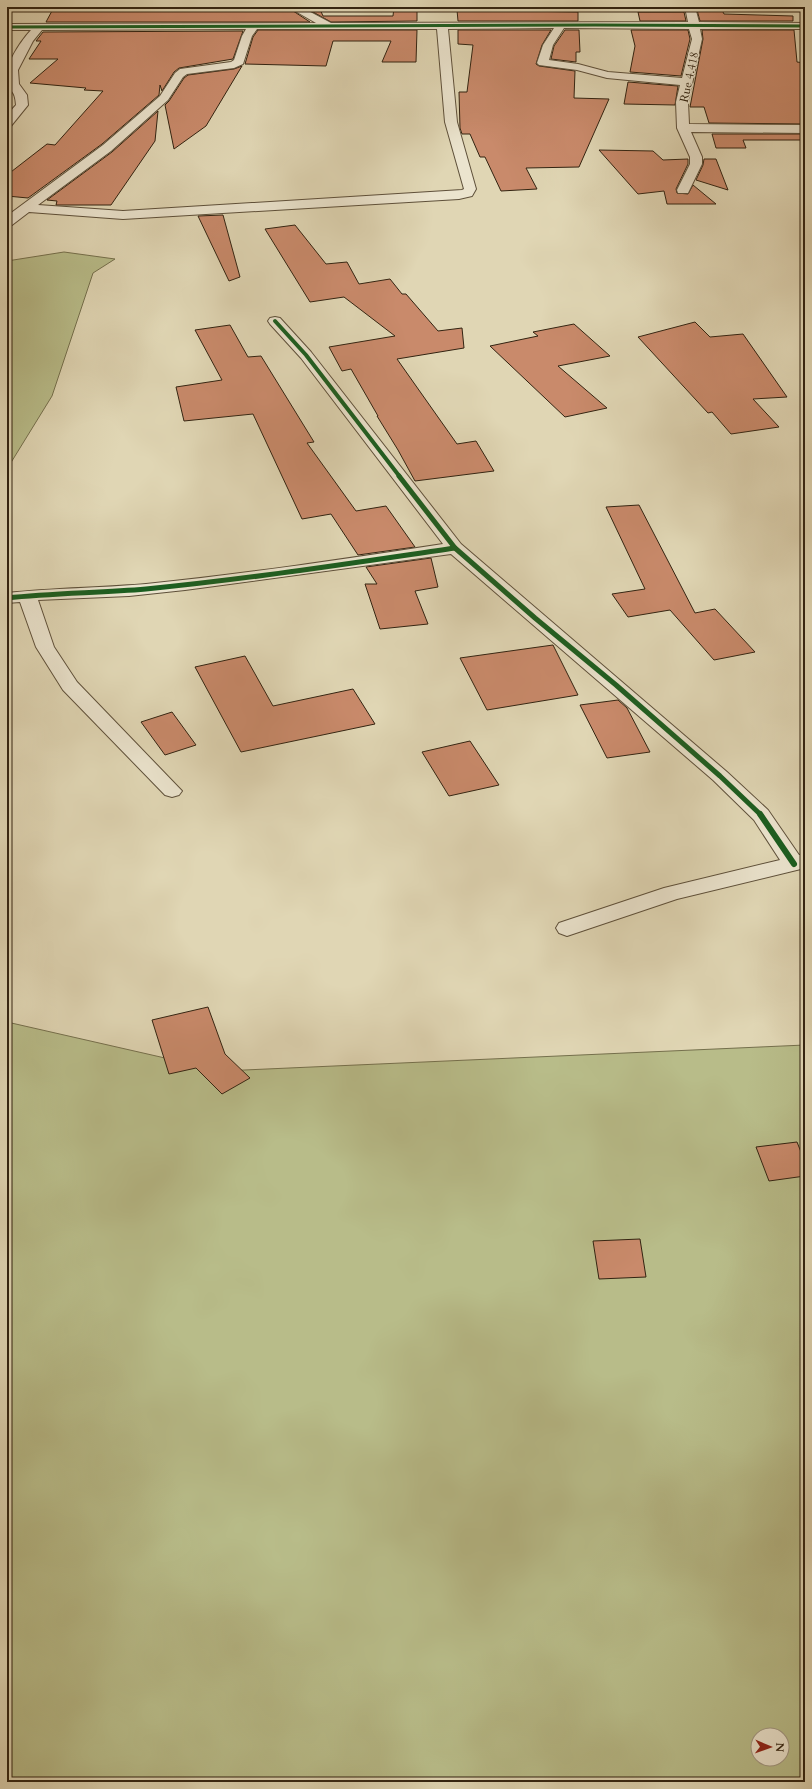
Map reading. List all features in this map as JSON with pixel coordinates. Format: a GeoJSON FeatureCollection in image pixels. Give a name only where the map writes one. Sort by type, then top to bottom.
{"type":"FeatureCollection","features":[{"type":"Feature","properties":{"kind":"street"},"geometry":{"type":"LineString","coordinates":[[293,7],[332,26]]}},
{"type":"Feature","properties":{"kind":"street","name":"Rue 4.418"},"geometry":{"type":"LineString","coordinates":[[683,190],[696,164],[696,156],[684,128],[682,102],[688,82],[697,39],[690,7]]}},
{"type":"Feature","properties":{"kind":"street"},"geometry":{"type":"LineString","coordinates":[[319,20],[328,11]]}},
{"type":"Feature","properties":{"kind":"street"},"geometry":{"type":"LineString","coordinates":[[593,13],[595,25]]}},
{"type":"Feature","properties":{"kind":"street"},"geometry":{"type":"LineString","coordinates":[[7,27],[562,25],[805,26]]}},
{"type":"Feature","properties":{"kind":"street"},"geometry":{"type":"LineString","coordinates":[[562,25],[548,45],[543,63],[578,67],[608,75],[688,82]]}},
{"type":"Feature","properties":{"kind":"street"},"geometry":{"type":"LineString","coordinates":[[7,222],[107,148],[164,98],[179,75],[184,71],[224,68],[239,62],[247,36],[253,26]]}},
{"type":"Feature","properties":{"kind":"street"},"geometry":{"type":"LineString","coordinates":[[26,208],[123,215],[459,195],[467,193],[470,189],[451,122],[442,26]]}},
{"type":"Feature","properties":{"kind":"street"},"geometry":{"type":"LineString","coordinates":[[7,123],[22,105],[21,95],[13,84],[12,70],[28,40],[39,27]]}},
{"type":"Feature","properties":{"kind":"street"},"geometry":{"type":"LineString","coordinates":[[684,128],[805,129]]}},
{"type":"Feature","properties":{"kind":"street"},"geometry":{"type":"LineString","coordinates":[[275,322],[306,355],[455,548],[720,776],[761,815],[799,862],[672,893],[567,928]]}},
{"type":"Feature","properties":{"kind":"street"},"geometry":{"type":"LineString","coordinates":[[7,598],[27,595],[144,590],[235,580],[455,548]]}},
{"type":"Feature","properties":{"kind":"street"},"geometry":{"type":"LineString","coordinates":[[27,595],[45,647],[70,686],[145,765],[172,791]]}},
{"type":"Feature","properties":{"kind":"green space"},"geometry":{"type":"Polygon","coordinates":[[[64,252],[115,259],[93,273],[52,396],[7,469],[7,261],[64,252]]]}},
{"type":"Feature","properties":{"kind":"green space"},"geometry":{"type":"Polygon","coordinates":[[[7,1022],[222,1071],[805,1045],[805,1782],[7,1782],[7,1022]]]}},
{"type":"Feature","properties":{"kind":"building"},"geometry":{"type":"Polygon","coordinates":[[[81,7],[287,7],[310,22],[46,22],[53,9],[79,9],[81,7]]]}},
{"type":"Feature","properties":{"kind":"building"},"geometry":{"type":"Polygon","coordinates":[[[304,7],[319,7],[323,16],[393,16],[394,7],[417,7],[417,21],[331,22],[304,7]]]}},
{"type":"Feature","properties":{"kind":"building"},"geometry":{"type":"Polygon","coordinates":[[[457,10],[578,12],[578,21],[458,21],[457,10]]]}},
{"type":"Feature","properties":{"kind":"building"},"geometry":{"type":"Polygon","coordinates":[[[697,10],[722,10],[724,14],[793,16],[793,21],[700,21],[697,10]]]}},
{"type":"Feature","properties":{"kind":"building"},"geometry":{"type":"Polygon","coordinates":[[[638,12],[684,12],[686,21],[640,21],[638,12]]]}},
{"type":"Feature","properties":{"kind":"building"},"geometry":{"type":"Polygon","coordinates":[[[258,30],[417,30],[416,62],[382,62],[391,41],[333,41],[326,66],[245,64],[253,37],[258,30]]]}},
{"type":"Feature","properties":{"kind":"building"},"geometry":{"type":"Polygon","coordinates":[[[458,30],[551,30],[542,45],[536,64],[539,66],[575,71],[574,98],[609,99],[579,167],[526,168],[537,189],[501,191],[485,157],[480,157],[470,134],[462,134],[460,128],[459,92],[467,92],[473,45],[458,44],[458,30]]]}},
{"type":"Feature","properties":{"kind":"building"},"geometry":{"type":"Polygon","coordinates":[[[565,30],[579,30],[580,52],[576,52],[576,62],[551,59],[554,46],[565,30]]]}},
{"type":"Feature","properties":{"kind":"building"},"geometry":{"type":"Polygon","coordinates":[[[631,30],[688,30],[690,39],[681,76],[630,72],[635,46],[631,30]]]}},
{"type":"Feature","properties":{"kind":"building"},"geometry":{"type":"Polygon","coordinates":[[[702,30],[794,30],[797,62],[805,63],[805,124],[709,123],[704,107],[690,107],[703,39],[702,30]]]}},
{"type":"Feature","properties":{"kind":"building"},"geometry":{"type":"Polygon","coordinates":[[[243,31],[233,59],[179,68],[174,72],[162,91],[160,85],[159,95],[102,144],[28,198],[7,196],[7,175],[47,144],[55,145],[103,91],[30,83],[58,59],[29,59],[41,41],[36,41],[43,32],[243,31]]]}},
{"type":"Feature","properties":{"kind":"building"},"geometry":{"type":"Polygon","coordinates":[[[242,66],[206,126],[174,149],[165,105],[184,78],[188,75],[234,69],[242,66]]]}},
{"type":"Feature","properties":{"kind":"building"},"geometry":{"type":"Polygon","coordinates":[[[628,82],[678,86],[675,105],[624,104],[628,82]]]}},
{"type":"Feature","properties":{"kind":"building"},"geometry":{"type":"Polygon","coordinates":[[[158,111],[155,141],[111,205],[56,205],[57,201],[47,200],[112,152],[158,111]]]}},
{"type":"Feature","properties":{"kind":"building"},"geometry":{"type":"Polygon","coordinates":[[[712,134],[805,134],[805,140],[743,140],[746,148],[716,148],[712,134]]]}},
{"type":"Feature","properties":{"kind":"building"},"geometry":{"type":"Polygon","coordinates":[[[599,150],[653,151],[663,160],[688,159],[688,164],[676,189],[677,193],[688,194],[693,185],[716,204],[667,204],[664,191],[638,194],[599,150]]]}},
{"type":"Feature","properties":{"kind":"building"},"geometry":{"type":"Polygon","coordinates":[[[704,159],[716,159],[728,190],[696,180],[703,165],[704,159]]]}},
{"type":"Feature","properties":{"kind":"building"},"geometry":{"type":"Polygon","coordinates":[[[223,215],[240,277],[229,281],[198,216],[223,215]]]}},
{"type":"Feature","properties":{"kind":"building"},"geometry":{"type":"Polygon","coordinates":[[[295,225],[326,264],[347,262],[359,284],[390,279],[402,294],[406,294],[438,331],[462,328],[464,348],[397,359],[457,444],[476,441],[494,471],[415,481],[351,369],[342,371],[329,347],[395,336],[344,297],[310,302],[265,229],[295,225]]]}},
{"type":"Feature","properties":{"kind":"building"},"geometry":{"type":"Polygon","coordinates":[[[695,322],[710,337],[743,334],[787,397],[753,399],[779,427],[731,434],[712,412],[708,413],[638,337],[695,322]]]}},
{"type":"Feature","properties":{"kind":"building"},"geometry":{"type":"Polygon","coordinates":[[[574,324],[610,356],[558,366],[607,408],[565,417],[490,346],[538,336],[533,332],[574,324]]]}},
{"type":"Feature","properties":{"kind":"building"},"geometry":{"type":"Polygon","coordinates":[[[230,325],[248,357],[261,356],[314,442],[307,443],[356,511],[386,506],[415,547],[358,555],[331,514],[302,519],[253,414],[184,421],[176,387],[222,380],[195,330],[230,325]]]}},
{"type":"Feature","properties":{"kind":"building"},"geometry":{"type":"Polygon","coordinates":[[[639,505],[695,613],[715,609],[755,652],[714,660],[670,610],[628,617],[612,594],[645,589],[606,507],[639,505]]]}},
{"type":"Feature","properties":{"kind":"building"},"geometry":{"type":"Polygon","coordinates":[[[431,558],[438,587],[415,591],[428,624],[380,629],[365,584],[377,584],[366,567],[431,558]]]}},
{"type":"Feature","properties":{"kind":"building"},"geometry":{"type":"Polygon","coordinates":[[[553,645],[578,695],[487,710],[460,658],[553,645]]]}},
{"type":"Feature","properties":{"kind":"building"},"geometry":{"type":"Polygon","coordinates":[[[245,656],[273,706],[353,689],[375,724],[241,752],[195,667],[245,656]]]}},
{"type":"Feature","properties":{"kind":"building"},"geometry":{"type":"Polygon","coordinates":[[[618,700],[627,708],[650,752],[607,758],[580,705],[618,700]]]}},
{"type":"Feature","properties":{"kind":"building"},"geometry":{"type":"Polygon","coordinates":[[[172,712],[196,745],[165,755],[141,722],[172,712]]]}},
{"type":"Feature","properties":{"kind":"building"},"geometry":{"type":"Polygon","coordinates":[[[470,741],[499,785],[449,796],[422,752],[470,741]]]}},
{"type":"Feature","properties":{"kind":"building"},"geometry":{"type":"Polygon","coordinates":[[[208,1007],[225,1054],[250,1078],[222,1094],[196,1068],[169,1074],[152,1020],[208,1007]]]}},
{"type":"Feature","properties":{"kind":"building"},"geometry":{"type":"Polygon","coordinates":[[[797,1142],[805,1162],[805,1176],[769,1181],[756,1147],[797,1142]]]}},
{"type":"Feature","properties":{"kind":"building"},"geometry":{"type":"Polygon","coordinates":[[[640,1239],[646,1277],[599,1279],[593,1241],[640,1239]]]}},
{"type":"Feature","properties":{"kind":"cycle path"},"geometry":{"type":"LineString","coordinates":[[7,27],[595,25],[805,26]]}},
{"type":"Feature","properties":{"kind":"cycle path"},"geometry":{"type":"LineString","coordinates":[[275,321],[306,355],[455,548],[720,776],[761,815],[794,864]]}},
{"type":"Feature","properties":{"kind":"cycle path"},"geometry":{"type":"LineString","coordinates":[[7,598],[129,591],[185,585],[455,548]]}}]}
